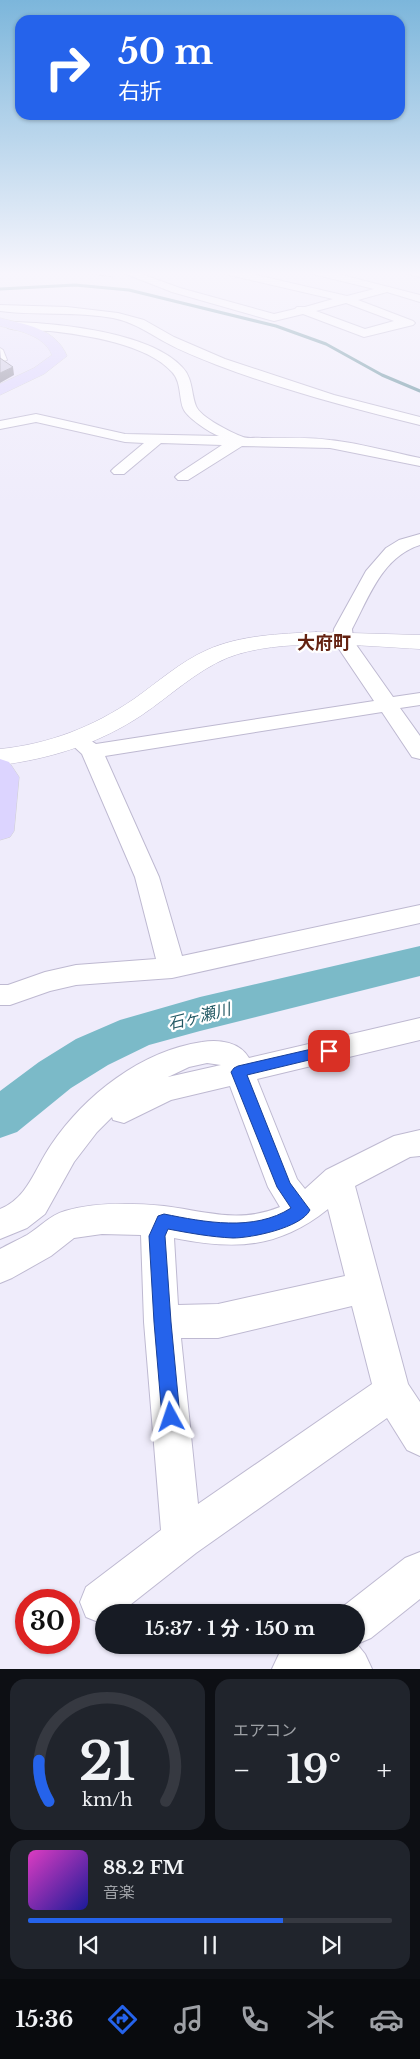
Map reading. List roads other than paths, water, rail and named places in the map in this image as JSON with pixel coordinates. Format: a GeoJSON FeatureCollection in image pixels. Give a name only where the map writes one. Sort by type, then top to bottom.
{"type":"FeatureCollection","features":[{"type":"Feature","properties":{"kind":"main road"},"geometry":{"type":"LineString","coordinates":[[0,390],[39,370],[60,356],[58,350]]}},
{"type":"Feature","properties":{"kind":"main road"},"geometry":{"type":"LineString","coordinates":[[0,767],[6,777],[0,831]]}},
{"type":"Feature","properties":{"kind":"street"},"geometry":{"type":"LineString","coordinates":[[143,350],[155,354],[177,369],[183,377],[190,409],[193,412],[216,430],[239,442]]}},
{"type":"Feature","properties":{"kind":"street"},"geometry":{"type":"LineString","coordinates":[[193,350],[221,362],[330,398],[420,421]]}},
{"type":"Feature","properties":{"kind":"street"},"geometry":{"type":"LineString","coordinates":[[0,425],[36,418],[125,438],[330,444],[420,462]]}},
{"type":"Feature","properties":{"kind":"street"},"geometry":{"type":"LineString","coordinates":[[119,471],[158,439]]}},
{"type":"Feature","properties":{"kind":"street"},"geometry":{"type":"LineString","coordinates":[[183,477],[239,442]]}},
{"type":"Feature","properties":{"kind":"street"},"geometry":{"type":"LineString","coordinates":[[420,539],[397,547],[384,558],[370,578],[343,630],[343,638],[386,705],[420,752]]}},
{"type":"Feature","properties":{"kind":"street"},"geometry":{"type":"LineString","coordinates":[[84,745],[214,655],[271,641],[303,638],[420,642]]}},
{"type":"Feature","properties":{"kind":"street"},"geometry":{"type":"LineString","coordinates":[[0,757],[420,699]]}},
{"type":"Feature","properties":{"kind":"street"},"geometry":{"type":"LineString","coordinates":[[84,745],[147,877],[172,968]]}},
{"type":"Feature","properties":{"kind":"street"},"geometry":{"type":"LineString","coordinates":[[0,995],[10,995],[45,982],[76,975],[172,968],[420,914]]}},
{"type":"Feature","properties":{"kind":"street"},"geometry":{"type":"LineString","coordinates":[[124,1111],[164,1090],[420,1029]]}},
{"type":"Feature","properties":{"kind":"street"},"geometry":{"type":"LineString","coordinates":[[0,1224],[21,1216],[34,1204],[42,1194],[51,1172],[78,1134],[112,1098],[137,1078],[159,1067],[204,1052],[217,1052],[234,1058],[284,1187],[302,1210]]}},
{"type":"Feature","properties":{"kind":"street"},"geometry":{"type":"LineString","coordinates":[[0,1268],[39,1245],[66,1226],[102,1219],[164,1221],[200,1228],[235,1231],[287,1220],[338,1180],[405,1145],[420,1143]]}},
{"type":"Feature","properties":{"kind":"street"},"geometry":{"type":"LineString","coordinates":[[338,1180],[392,1392],[420,1436]]}},
{"type":"Feature","properties":{"kind":"street"},"geometry":{"type":"LineString","coordinates":[[164,1221],[157,1236],[162,1322],[182,1539]]}},
{"type":"Feature","properties":{"kind":"street"},"geometry":{"type":"LineString","coordinates":[[162,1322],[218,1321],[354,1290],[364,1281]]}},
{"type":"Feature","properties":{"kind":"street"},"geometry":{"type":"LineString","coordinates":[[101,1602],[182,1539],[392,1392]]}},
{"type":"Feature","properties":{"kind":"street"},"geometry":{"type":"LineString","coordinates":[[365,1616],[420,1573]]}},
{"type":"Feature","properties":{"kind":"street"},"geometry":{"type":"LineString","coordinates":[[294,1669],[304,1657],[310,1654]]}},
{"type":"Feature","properties":{"kind":"street"},"geometry":{"type":"LineString","coordinates":[[337,1654],[350,1669]]}},
{"type":"Feature","properties":{"kind":"lane"},"geometry":{"type":"LineString","coordinates":[[0,350],[5,359],[0,360]]}},
{"type":"Feature","properties":{"kind":"waterway"},"geometry":{"type":"LineString","coordinates":[[337,350],[382,375],[420,391]]}},
{"type":"Feature","properties":{"kind":"waterway","name":"石ヶ瀬川"},"geometry":{"type":"LineString","coordinates":[[0,1118],[55,1075],[92,1052],[136,1032],[200,1014],[420,961]]}},
{"type":"Feature","properties":{"kind":"district","name":"大府町"},"geometry":{"type":"Point","coordinates":[324,643]}}]}
